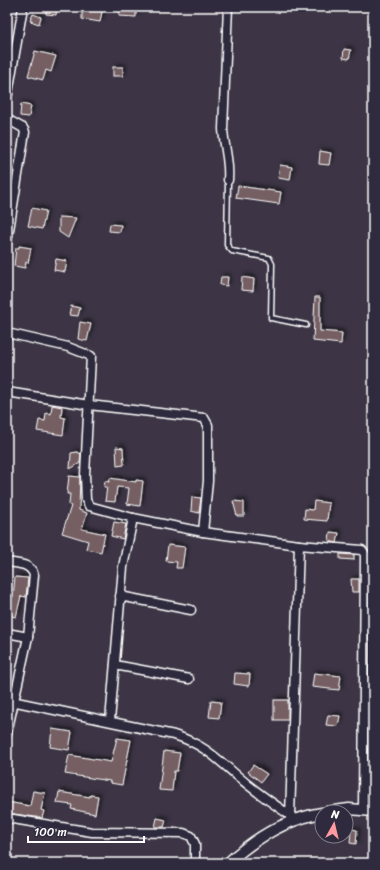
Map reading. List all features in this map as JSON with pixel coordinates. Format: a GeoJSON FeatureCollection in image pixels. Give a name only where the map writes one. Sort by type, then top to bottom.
{"type":"FeatureCollection","features":[{"type":"Feature","properties":{"kind":"street"},"geometry":{"type":"LineString","coordinates":[[7,99],[23,7]]}},
{"type":"Feature","properties":{"kind":"street"},"geometry":{"type":"LineString","coordinates":[[228,7],[223,129],[224,146],[229,165],[228,180]]}},
{"type":"Feature","properties":{"kind":"street"},"geometry":{"type":"LineString","coordinates":[[7,119],[23,128],[25,132],[7,242]]}},
{"type":"Feature","properties":{"kind":"street"},"geometry":{"type":"LineString","coordinates":[[7,333],[68,347],[90,354],[92,358],[85,475],[86,500],[89,506],[133,518],[202,532],[299,546],[362,550],[365,554],[368,810],[354,811]]}},
{"type":"Feature","properties":{"kind":"street"},"geometry":{"type":"LineString","coordinates":[[7,392],[89,405],[201,417],[206,420],[208,425],[208,480],[202,532]]}},
{"type":"Feature","properties":{"kind":"street"},"geometry":{"type":"LineString","coordinates":[[110,721],[123,567],[133,518]]}},
{"type":"Feature","properties":{"kind":"street"},"geometry":{"type":"LineString","coordinates":[[293,818],[299,546]]}},
{"type":"Feature","properties":{"kind":"street"},"geometry":{"type":"LineString","coordinates":[[7,562],[29,566],[34,575],[28,637],[11,701],[7,733]]}},
{"type":"Feature","properties":{"kind":"street"},"geometry":{"type":"LineString","coordinates":[[120,596],[191,610]]}},
{"type":"Feature","properties":{"kind":"street"},"geometry":{"type":"LineString","coordinates":[[7,633],[28,637]]}},
{"type":"Feature","properties":{"kind":"street"},"geometry":{"type":"LineString","coordinates":[[115,665],[189,679]]}},
{"type":"Feature","properties":{"kind":"street"},"geometry":{"type":"LineString","coordinates":[[11,701],[110,721],[191,740],[202,746],[251,788],[293,818]]}},
{"type":"Feature","properties":{"kind":"street"},"geometry":{"type":"LineString","coordinates":[[228,863],[242,850],[293,818],[314,814]]}},
{"type":"Feature","properties":{"kind":"street"},"geometry":{"type":"LineString","coordinates":[[7,818],[92,832],[183,833],[191,836],[195,844],[195,863]]}},
{"type":"Feature","properties":{"kind":"lane"},"geometry":{"type":"LineString","coordinates":[[228,180],[227,245],[232,251],[269,258],[272,264],[271,318],[306,325]]}},
{"type":"Feature","properties":{"kind":"building"},"geometry":{"type":"Polygon","coordinates":[[[46,7],[57,7],[56,15],[46,14],[46,7]]]}},
{"type":"Feature","properties":{"kind":"building"},"geometry":{"type":"Polygon","coordinates":[[[82,7],[103,7],[100,22],[82,19],[82,7]]]}},
{"type":"Feature","properties":{"kind":"building"},"geometry":{"type":"Polygon","coordinates":[[[119,7],[136,7],[136,17],[119,16],[119,7]]]}},
{"type":"Feature","properties":{"kind":"building"},"geometry":{"type":"Polygon","coordinates":[[[33,14],[41,17],[39,24],[30,21],[33,14]]]}},
{"type":"Feature","properties":{"kind":"building"},"geometry":{"type":"Polygon","coordinates":[[[344,49],[351,50],[349,59],[343,58],[344,49]]]}},
{"type":"Feature","properties":{"kind":"building"},"geometry":{"type":"Polygon","coordinates":[[[35,51],[56,56],[51,72],[46,70],[43,80],[28,76],[35,51]]]}},
{"type":"Feature","properties":{"kind":"building"},"geometry":{"type":"Polygon","coordinates":[[[113,67],[123,67],[123,76],[113,76],[113,67]]]}},
{"type":"Feature","properties":{"kind":"building"},"geometry":{"type":"Polygon","coordinates":[[[21,104],[31,106],[29,117],[20,116],[21,104]]]}},
{"type":"Feature","properties":{"kind":"building"},"geometry":{"type":"Polygon","coordinates":[[[320,151],[331,153],[329,165],[319,164],[320,151]]]}},
{"type":"Feature","properties":{"kind":"building"},"geometry":{"type":"Polygon","coordinates":[[[280,165],[292,167],[290,180],[278,178],[280,165]]]}},
{"type":"Feature","properties":{"kind":"building"},"geometry":{"type":"Polygon","coordinates":[[[238,186],[281,192],[279,204],[236,198],[238,186]]]}},
{"type":"Feature","properties":{"kind":"building"},"geometry":{"type":"Polygon","coordinates":[[[32,208],[46,211],[42,229],[28,226],[32,208]]]}},
{"type":"Feature","properties":{"kind":"building"},"geometry":{"type":"Polygon","coordinates":[[[59,217],[76,218],[68,238],[59,232],[59,217]]]}},
{"type":"Feature","properties":{"kind":"building"},"geometry":{"type":"Polygon","coordinates":[[[110,224],[121,225],[120,232],[109,231],[110,224]]]}},
{"type":"Feature","properties":{"kind":"building"},"geometry":{"type":"Polygon","coordinates":[[[19,246],[31,248],[28,263],[26,262],[25,268],[14,266],[16,248],[19,248],[19,246]]]}},
{"type":"Feature","properties":{"kind":"building"},"geometry":{"type":"Polygon","coordinates":[[[56,259],[67,261],[65,272],[54,270],[56,259]]]}},
{"type":"Feature","properties":{"kind":"building"},"geometry":{"type":"Polygon","coordinates":[[[221,277],[228,277],[227,286],[220,285],[221,277]]]}},
{"type":"Feature","properties":{"kind":"building"},"geometry":{"type":"Polygon","coordinates":[[[242,277],[254,279],[253,291],[241,290],[242,277]]]}},
{"type":"Feature","properties":{"kind":"building"},"geometry":{"type":"Polygon","coordinates":[[[315,297],[320,297],[320,331],[342,333],[341,344],[313,341],[315,297]]]}},
{"type":"Feature","properties":{"kind":"building"},"geometry":{"type":"Polygon","coordinates":[[[71,306],[80,308],[78,316],[69,315],[71,306]]]}},
{"type":"Feature","properties":{"kind":"building"},"geometry":{"type":"Polygon","coordinates":[[[80,322],[91,324],[87,341],[78,339],[80,322]]]}},
{"type":"Feature","properties":{"kind":"building"},"geometry":{"type":"Polygon","coordinates":[[[52,405],[62,407],[61,417],[65,418],[63,435],[37,431],[39,420],[45,421],[46,413],[51,414],[52,405]]]}},
{"type":"Feature","properties":{"kind":"building"},"geometry":{"type":"Polygon","coordinates":[[[116,447],[123,448],[124,465],[117,466],[116,447]]]}},
{"type":"Feature","properties":{"kind":"building"},"geometry":{"type":"Polygon","coordinates":[[[77,452],[81,454],[80,463],[70,469],[71,453],[77,452]]]}},
{"type":"Feature","properties":{"kind":"building"},"geometry":{"type":"Polygon","coordinates":[[[69,476],[80,477],[79,510],[87,513],[82,529],[105,534],[101,552],[86,549],[88,541],[62,533],[71,506],[69,505],[70,494],[67,494],[69,476]]]}},
{"type":"Feature","properties":{"kind":"building"},"geometry":{"type":"Polygon","coordinates":[[[110,478],[136,482],[136,480],[143,481],[140,506],[127,504],[129,488],[117,487],[115,502],[105,501],[107,487],[104,487],[105,481],[109,482],[110,478]]]}},
{"type":"Feature","properties":{"kind":"building"},"geometry":{"type":"Polygon","coordinates":[[[192,497],[201,498],[199,513],[191,511],[192,497]]]}},
{"type":"Feature","properties":{"kind":"building"},"geometry":{"type":"Polygon","coordinates":[[[233,501],[244,502],[244,516],[237,516],[233,501]]]}},
{"type":"Feature","properties":{"kind":"building"},"geometry":{"type":"Polygon","coordinates":[[[314,501],[329,503],[327,521],[304,519],[305,509],[313,510],[314,501]]]}},
{"type":"Feature","properties":{"kind":"building"},"geometry":{"type":"Polygon","coordinates":[[[114,522],[126,524],[123,539],[111,536],[114,522]]]}},
{"type":"Feature","properties":{"kind":"building"},"geometry":{"type":"Polygon","coordinates":[[[330,532],[339,533],[337,543],[329,541],[330,532]]]}},
{"type":"Feature","properties":{"kind":"building"},"geometry":{"type":"Polygon","coordinates":[[[168,545],[185,547],[182,568],[176,568],[177,562],[166,561],[168,545]]]}},
{"type":"Feature","properties":{"kind":"building"},"geometry":{"type":"Polygon","coordinates":[[[340,554],[354,555],[354,560],[340,559],[340,554]]]}},
{"type":"Feature","properties":{"kind":"building"},"geometry":{"type":"Polygon","coordinates":[[[15,577],[28,578],[26,597],[21,596],[16,617],[7,615],[7,596],[13,597],[15,577]]]}},
{"type":"Feature","properties":{"kind":"building"},"geometry":{"type":"Polygon","coordinates":[[[351,579],[359,579],[359,592],[352,592],[351,579]]]}},
{"type":"Feature","properties":{"kind":"building"},"geometry":{"type":"Polygon","coordinates":[[[235,673],[250,674],[249,686],[234,684],[235,673]]]}},
{"type":"Feature","properties":{"kind":"building"},"geometry":{"type":"Polygon","coordinates":[[[314,673],[341,676],[339,690],[312,687],[314,673]]]}},
{"type":"Feature","properties":{"kind":"building"},"geometry":{"type":"Polygon","coordinates":[[[274,700],[288,700],[288,720],[274,720],[274,700]]]}},
{"type":"Feature","properties":{"kind":"building"},"geometry":{"type":"Polygon","coordinates":[[[211,701],[221,702],[219,718],[209,717],[211,701]]]}},
{"type":"Feature","properties":{"kind":"building"},"geometry":{"type":"Polygon","coordinates":[[[328,715],[340,716],[338,726],[326,725],[328,715]]]}},
{"type":"Feature","properties":{"kind":"building"},"geometry":{"type":"Polygon","coordinates":[[[52,729],[72,732],[69,750],[50,747],[52,729]]]}},
{"type":"Feature","properties":{"kind":"building"},"geometry":{"type":"Polygon","coordinates":[[[117,738],[131,740],[122,785],[110,783],[110,781],[65,774],[69,755],[111,762],[117,738]]]}},
{"type":"Feature","properties":{"kind":"building"},"geometry":{"type":"Polygon","coordinates":[[[164,751],[180,753],[177,771],[174,771],[172,791],[159,790],[164,751]]]}},
{"type":"Feature","properties":{"kind":"building"},"geometry":{"type":"Polygon","coordinates":[[[253,765],[267,774],[261,782],[248,772],[253,765]]]}},
{"type":"Feature","properties":{"kind":"building"},"geometry":{"type":"Polygon","coordinates":[[[33,791],[45,793],[41,810],[44,811],[42,818],[7,813],[7,802],[30,806],[33,791]]]}},
{"type":"Feature","properties":{"kind":"building"},"geometry":{"type":"Polygon","coordinates":[[[59,792],[90,797],[90,795],[98,796],[95,814],[71,809],[72,805],[57,803],[59,792]]]}},
{"type":"Feature","properties":{"kind":"building"},"geometry":{"type":"Polygon","coordinates":[[[157,818],[166,820],[164,827],[155,827],[157,818]]]}},
{"type":"Feature","properties":{"kind":"building"},"geometry":{"type":"Polygon","coordinates":[[[354,830],[357,830],[356,844],[354,844],[354,830]]]}}]}
